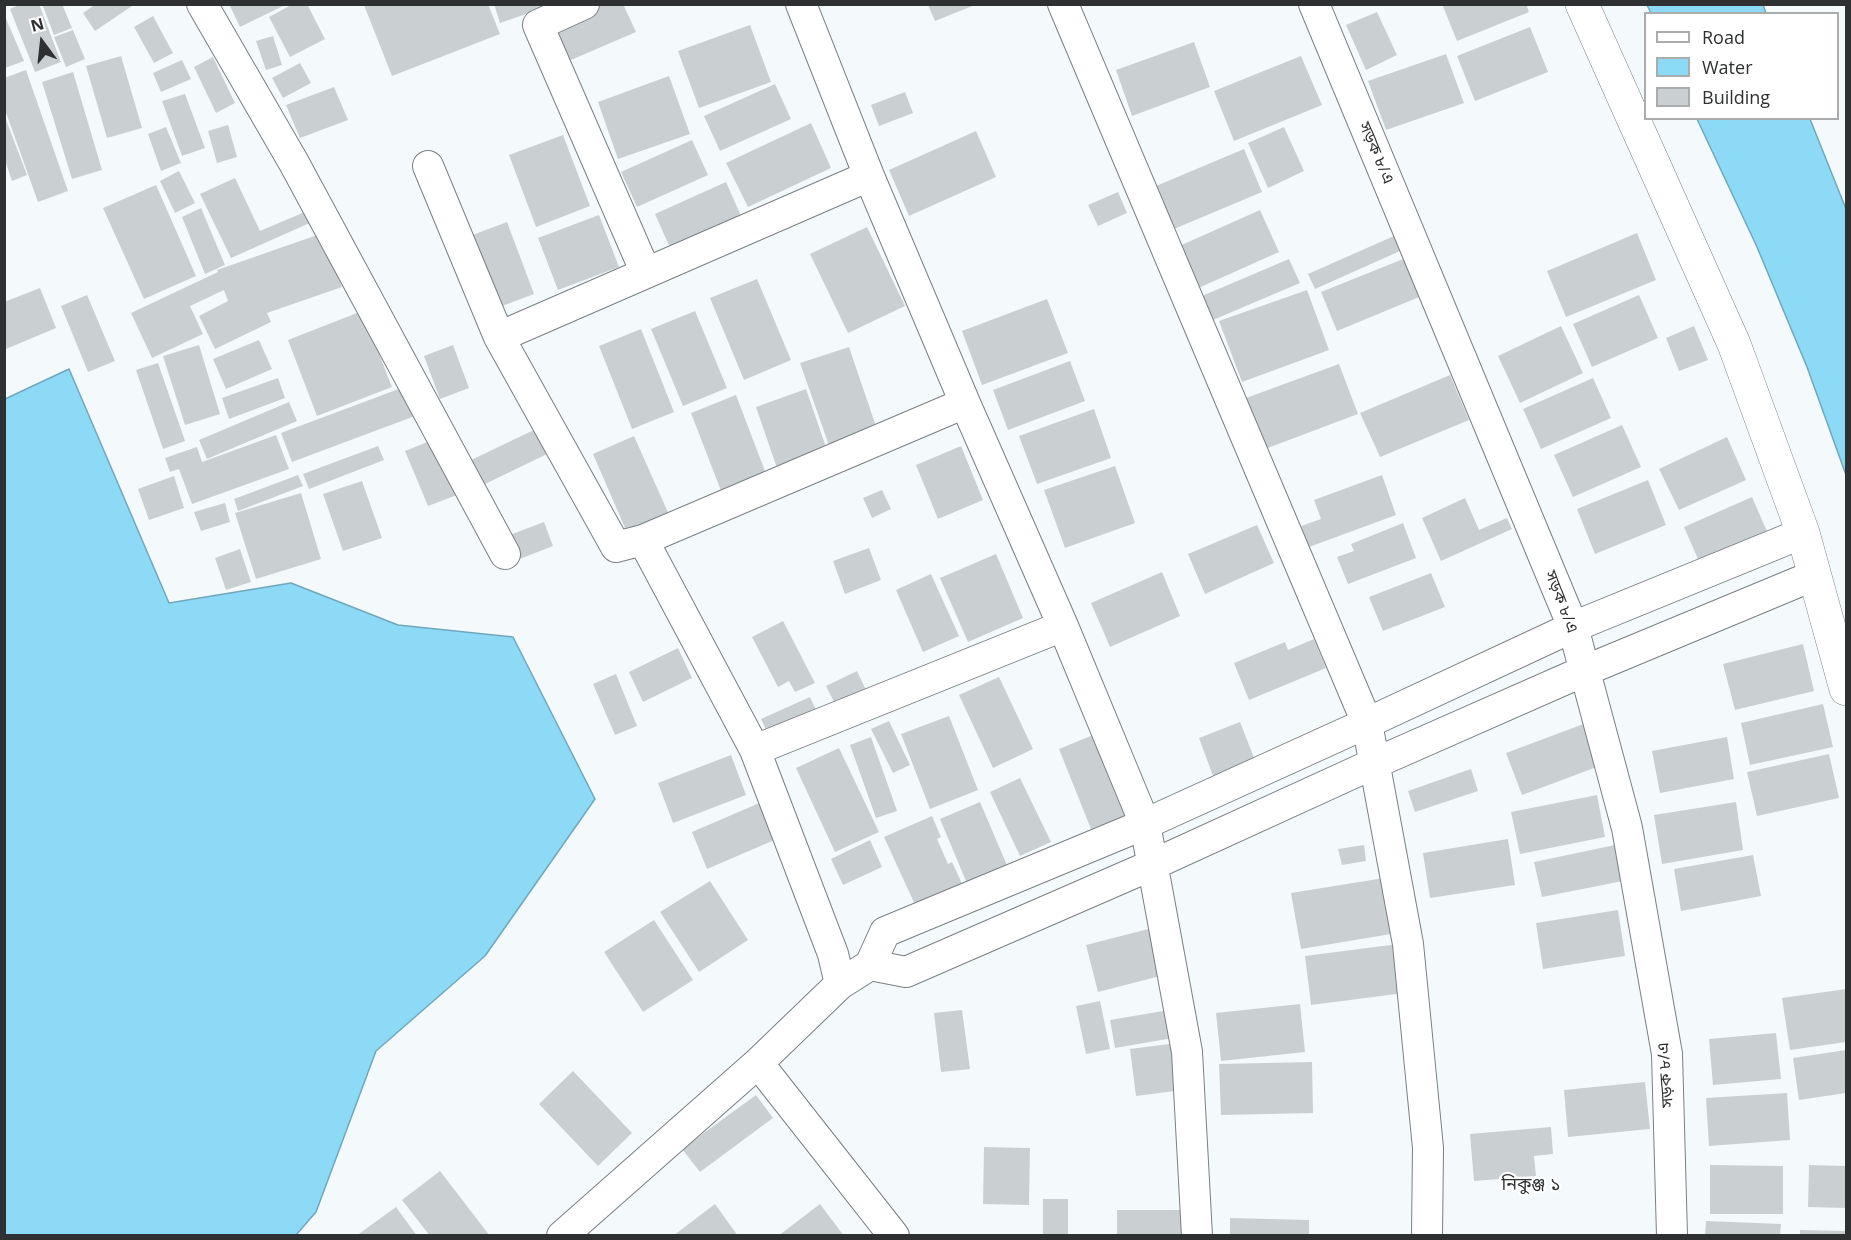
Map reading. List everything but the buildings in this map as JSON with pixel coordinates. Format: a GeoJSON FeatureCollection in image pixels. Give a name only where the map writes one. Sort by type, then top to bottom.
{"type":"FeatureCollection","features":[{"type":"Feature","properties":{"kind":"street"},"geometry":{"type":"LineString","coordinates":[[202,4],[294,163],[506,554]]}},
{"type":"Feature","properties":{"kind":"street"},"geometry":{"type":"LineString","coordinates":[[584,4],[538,25],[646,273]]}},
{"type":"Feature","properties":{"kind":"street"},"geometry":{"type":"LineString","coordinates":[[801,4],[869,176],[1063,626],[1145,824],[1187,1052],[1197,1236]]}},
{"type":"Feature","properties":{"kind":"street"},"geometry":{"type":"LineString","coordinates":[[1063,4],[1367,723],[1408,944],[1428,1148],[1427,1236]]}},
{"type":"Feature","properties":{"kind":"street","name":"সড়ক ৮/এ"},"geometry":{"type":"LineString","coordinates":[[1314,4],[1573,627],[1627,828],[1667,1054],[1672,1236]]}},
{"type":"Feature","properties":{"kind":"street"},"geometry":{"type":"LineString","coordinates":[[1582,4],[1734,344],[1803,533],[1846,689]]}},
{"type":"Feature","properties":{"kind":"street"},"geometry":{"type":"LineString","coordinates":[[428,166],[498,337],[616,547],[643,540],[965,403]]}},
{"type":"Feature","properties":{"kind":"street"},"geometry":{"type":"LineString","coordinates":[[498,337],[869,176]]}},
{"type":"Feature","properties":{"kind":"street"},"geometry":{"type":"LineString","coordinates":[[572,1232],[758,1063],[840,984],[870,965],[885,932],[1145,824],[1573,627],[1803,533]]}},
{"type":"Feature","properties":{"kind":"street"},"geometry":{"type":"LineString","coordinates":[[643,540],[755,750],[833,954],[840,984]]}},
{"type":"Feature","properties":{"kind":"street"},"geometry":{"type":"LineString","coordinates":[[870,965],[906,972],[1152,865],[1584,671],[1815,575]]}},
{"type":"Feature","properties":{"kind":"street"},"geometry":{"type":"LineString","coordinates":[[755,750],[1063,626]]}},
{"type":"Feature","properties":{"kind":"street"},"geometry":{"type":"LineString","coordinates":[[758,1063],[894,1236]]}},
{"type":"Feature","properties":{"kind":"water"},"geometry":{"type":"Polygon","coordinates":[[[1647,5],[1763,5],[1766,12],[1650,12],[1647,5]]]}},
{"type":"Feature","properties":{"kind":"water"},"geometry":{"type":"Polygon","coordinates":[[[1697,120],[1810,120],[1846,209],[1846,475],[1807,367],[1757,247],[1697,120]]]}},
{"type":"Feature","properties":{"kind":"water"},"geometry":{"type":"Polygon","coordinates":[[[69,369],[169,603],[291,583],[398,625],[513,637],[595,799],[485,956],[376,1051],[316,1212],[296,1235],[5,1235],[5,399],[69,369]]]}},
{"type":"Feature","properties":{"kind":"district","name":"নিকুঞ্জ ১"},"geometry":{"type":"Point","coordinates":[1531,1185]}}]}
